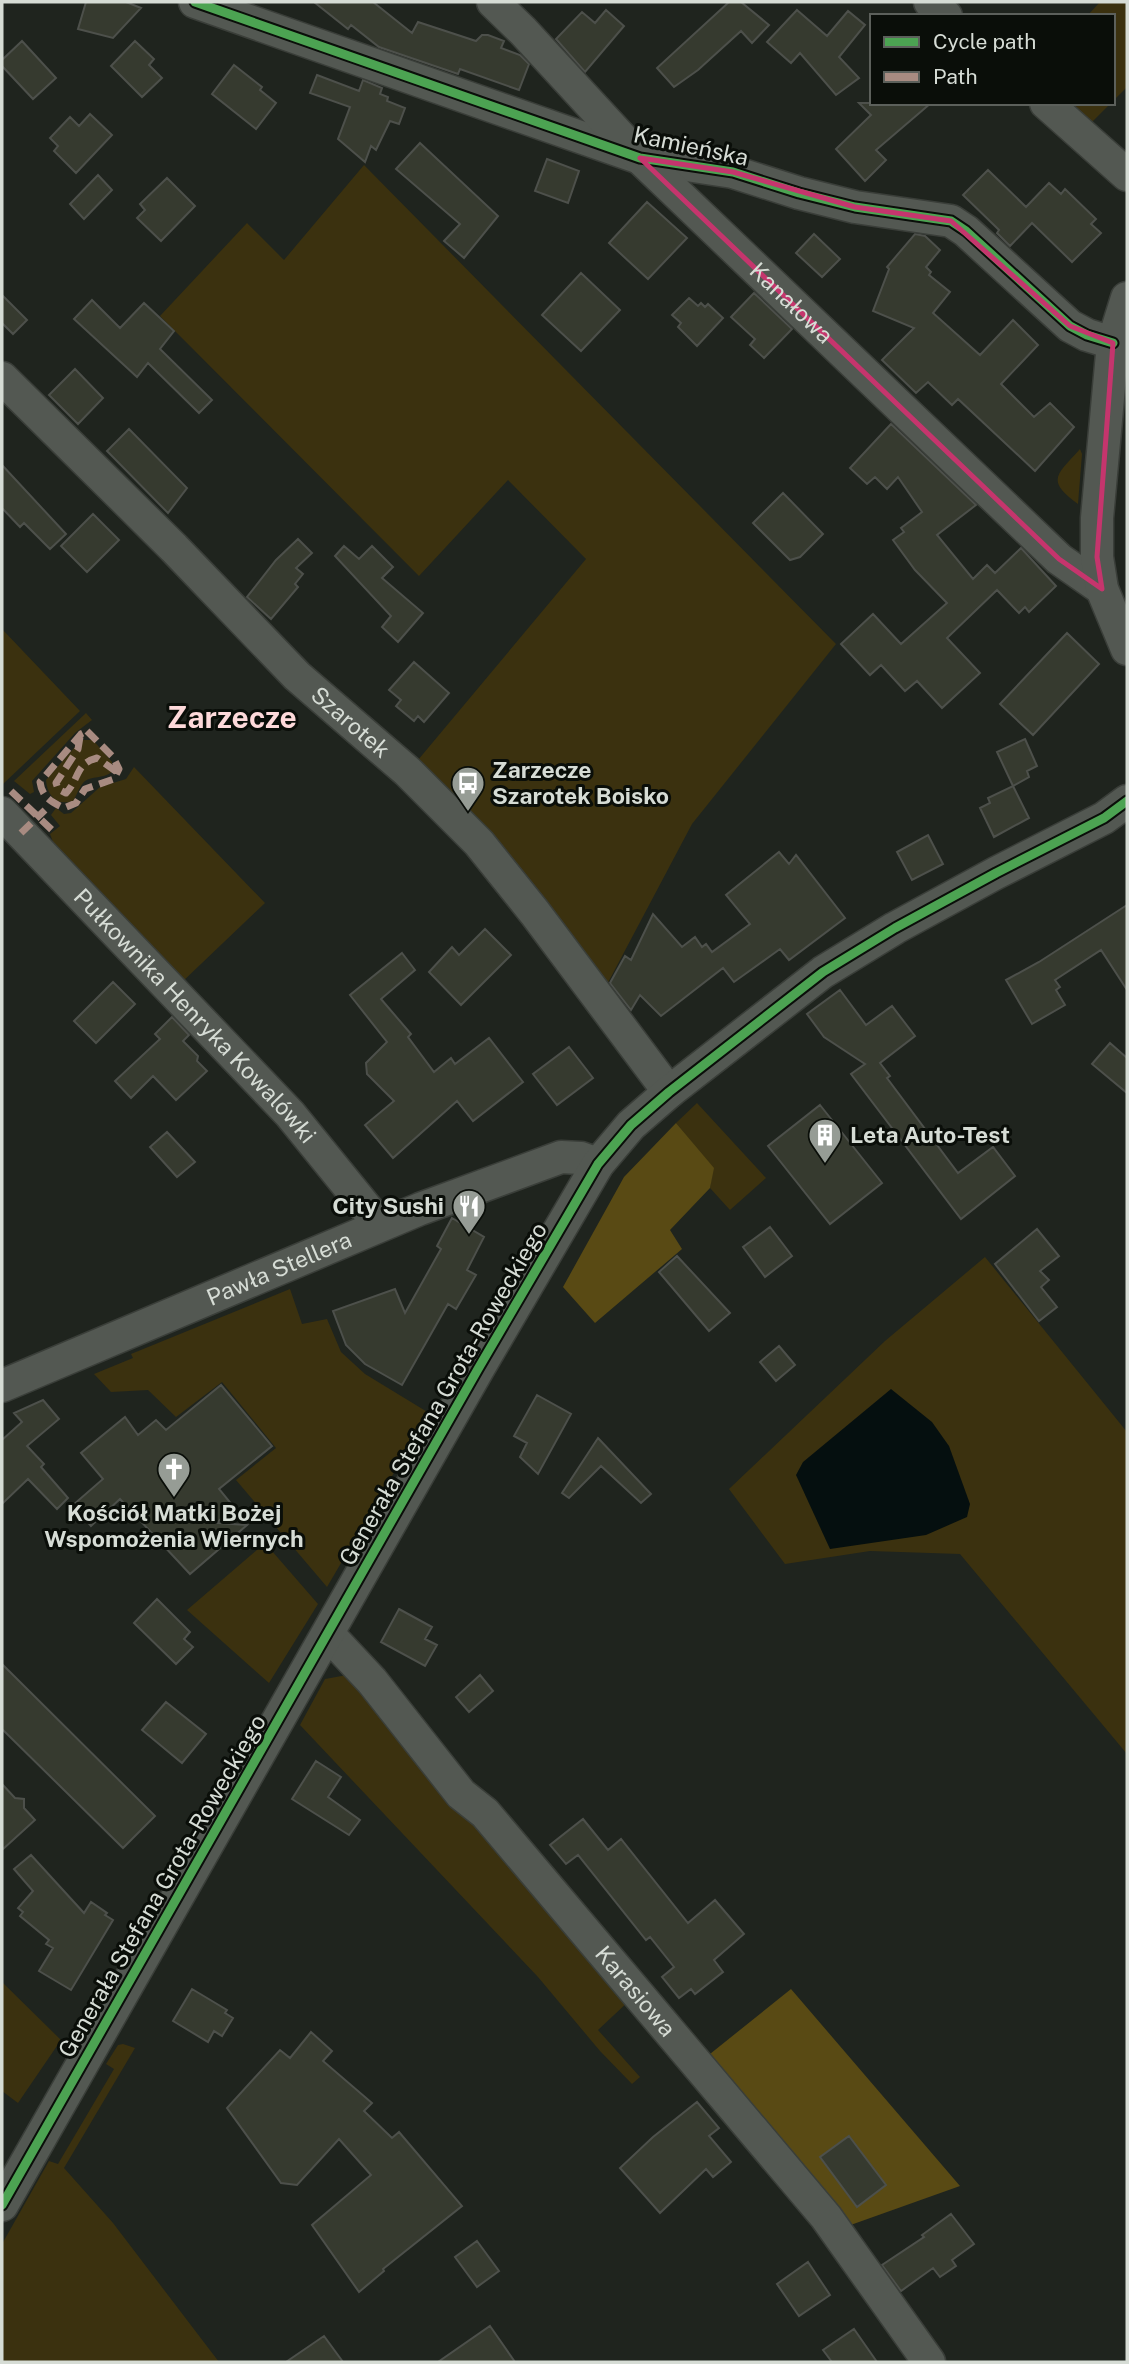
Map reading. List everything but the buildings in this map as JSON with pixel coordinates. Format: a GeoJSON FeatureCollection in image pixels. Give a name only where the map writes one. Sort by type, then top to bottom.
{"type":"FeatureCollection","features":[{"type":"Feature","properties":{"kind":"street","name":"Kamieńska"},"geometry":{"type":"LineString","coordinates":[[195,2],[640,158],[733,172],[855,207],[951,221],[966,231],[1070,326],[1113,344]]}},
{"type":"Feature","properties":{"kind":"street","name":"Kanałowa"},"geometry":{"type":"LineString","coordinates":[[493,2],[640,158],[1059,559],[1102,589]]}},
{"type":"Feature","properties":{"kind":"street"},"geometry":{"type":"LineString","coordinates":[[930,2],[944,14]]}},
{"type":"Feature","properties":{"kind":"street"},"geometry":{"type":"LineString","coordinates":[[1048,105],[1127,175]]}},
{"type":"Feature","properties":{"kind":"street"},"geometry":{"type":"LineString","coordinates":[[1127,298],[1113,344],[1097,505],[1097,557],[1102,589],[1127,649]]}},
{"type":"Feature","properties":{"kind":"street","name":"Szarotek"},"geometry":{"type":"LineString","coordinates":[[2,378],[174,548],[297,676],[407,771],[479,843],[536,913],[669,1092]]}},
{"type":"Feature","properties":{"kind":"street","name":"Generała Stefana Grota-Roweckiego"},"geometry":{"type":"LineString","coordinates":[[2,2205],[478,1368],[598,1164],[631,1125],[669,1092],[823,972],[906,921],[1104,818],[1127,801]]}},
{"type":"Feature","properties":{"kind":"street","name":"Pułkownika Henryka Kowalówki"},"geometry":{"type":"LineString","coordinates":[[2,813],[290,1114],[380,1225]]}},
{"type":"Feature","properties":{"kind":"street","name":"Pawła Stellera"},"geometry":{"type":"LineString","coordinates":[[2,1385],[420,1209],[561,1157],[581,1158],[598,1164]]}},
{"type":"Feature","properties":{"kind":"street","name":"Karasiowa"},"geometry":{"type":"LineString","coordinates":[[328,1634],[372,1681],[461,1794],[485,1814],[825,2217],[929,2362]]}},
{"type":"Feature","properties":{"kind":"highlighted area"},"geometry":{"type":"Polygon","coordinates":[[[640,158],[733,172],[855,207],[951,221],[1070,326],[1113,343],[1097,557],[1102,589],[1059,559],[640,158]]]}},
{"type":"Feature","properties":{"kind":"shaded area"},"geometry":{"type":"Polygon","coordinates":[[[1100,2],[1127,2],[1127,87],[1115,99],[1115,14],[1089,14],[1100,2]]]}},
{"type":"Feature","properties":{"kind":"shaded area"},"geometry":{"type":"Polygon","coordinates":[[[1062,105],[1109,105],[1088,126],[1062,105]]]}},
{"type":"Feature","properties":{"kind":"shaded area"},"geometry":{"type":"Polygon","coordinates":[[[364,165],[836,644],[692,824],[603,992],[531,891],[462,803],[418,760],[586,559],[508,480],[419,576],[160,316],[247,223],[284,260],[364,165]]]}},
{"type":"Feature","properties":{"kind":"shaded area"},"geometry":{"type":"Polygon","coordinates":[[[1080,449],[1082,454],[1078,504],[1061,489],[1058,477],[1080,449]]]}},
{"type":"Feature","properties":{"kind":"shaded area"},"geometry":{"type":"Polygon","coordinates":[[[2,629],[80,711],[2,785],[2,629]]]}},
{"type":"Feature","properties":{"kind":"shaded area"},"geometry":{"type":"Polygon","coordinates":[[[86,713],[92,720],[75,733],[32,781],[34,792],[30,794],[14,781],[86,713]]]}},
{"type":"Feature","properties":{"kind":"shaded area"},"geometry":{"type":"Polygon","coordinates":[[[81,740],[93,740],[112,762],[112,772],[85,781],[73,801],[58,801],[51,795],[46,780],[81,740]]]}},
{"type":"Feature","properties":{"kind":"shaded area"},"geometry":{"type":"Polygon","coordinates":[[[134,767],[265,903],[180,984],[58,855],[50,834],[60,826],[51,815],[56,808],[64,814],[71,813],[100,787],[126,779],[134,767]]]}},
{"type":"Feature","properties":{"kind":"shaded area"},"geometry":{"type":"Polygon","coordinates":[[[697,1103],[766,1178],[730,1210],[710,1188],[713,1168],[676,1123],[697,1103]]]}},
{"type":"Feature","properties":{"kind":"shaded area"},"geometry":{"type":"Polygon","coordinates":[[[676,1123],[714,1168],[710,1188],[670,1230],[682,1249],[595,1323],[563,1287],[624,1177],[676,1123]]]}},
{"type":"Feature","properties":{"kind":"shaded area"},"geometry":{"type":"Polygon","coordinates":[[[985,1257],[1127,1432],[1127,1754],[960,1554],[870,1551],[785,1564],[729,1489],[885,1341],[985,1257]]]}},
{"type":"Feature","properties":{"kind":"shaded area"},"geometry":{"type":"Polygon","coordinates":[[[290,1289],[302,1324],[327,1319],[341,1352],[365,1374],[429,1413],[327,1587],[236,1480],[276,1448],[222,1382],[176,1417],[148,1390],[111,1392],[94,1374],[133,1358],[131,1354],[290,1289]]]}},
{"type":"Feature","properties":{"kind":"shaded area"},"geometry":{"type":"Polygon","coordinates":[[[891,1389],[932,1422],[949,1446],[970,1504],[967,1517],[926,1535],[830,1549],[796,1475],[803,1462],[891,1389]]]}},
{"type":"Feature","properties":{"kind":"shaded area"},"geometry":{"type":"Polygon","coordinates":[[[265,1543],[318,1604],[269,1683],[187,1610],[265,1543]]]}},
{"type":"Feature","properties":{"kind":"shaded area"},"geometry":{"type":"Polygon","coordinates":[[[347,1675],[477,1815],[630,2000],[598,2030],[640,2077],[632,2084],[600,2051],[538,1977],[300,1725],[325,1679],[347,1675]]]}},
{"type":"Feature","properties":{"kind":"shaded area"},"geometry":{"type":"Polygon","coordinates":[[[2,1982],[61,2040],[18,2103],[2,2091],[2,1982]]]}},
{"type":"Feature","properties":{"kind":"shaded area"},"geometry":{"type":"Polygon","coordinates":[[[791,1989],[960,2186],[845,2227],[710,2054],[791,1989]]]}},
{"type":"Feature","properties":{"kind":"shaded area"},"geometry":{"type":"Polygon","coordinates":[[[118,2045],[135,2048],[64,2168],[113,2223],[219,2362],[2,2362],[2,2244],[49,2161],[58,2164],[114,2069],[106,2064],[118,2045]]]}},
{"type":"Feature","properties":{"kind":"marked path"},"geometry":{"type":"LineString","coordinates":[[87,731],[113,757],[119,769],[114,779],[85,789],[76,803],[64,808],[48,798],[40,782],[81,734],[87,731]]}},
{"type":"Feature","properties":{"kind":"marked path"},"geometry":{"type":"LineString","coordinates":[[80,737],[78,749],[56,783],[58,789],[66,793],[81,768],[97,758],[117,772]]}},
{"type":"Feature","properties":{"kind":"marked path"},"geometry":{"type":"LineString","coordinates":[[11,791],[52,830]]}},
{"type":"Feature","properties":{"kind":"marked path"},"geometry":{"type":"LineString","coordinates":[[21,833],[45,810]]}},
{"type":"Feature","properties":{"kind":"cycle path"},"geometry":{"type":"LineString","coordinates":[[195,2],[640,158],[733,172],[855,207],[951,221],[966,231],[1070,326],[1087,335],[1113,343]]}},
{"type":"Feature","properties":{"kind":"cycle path"},"geometry":{"type":"LineString","coordinates":[[2,2205],[478,1369],[598,1164],[631,1125],[669,1092],[823,972],[895,928],[1104,818],[1127,801]]}},
{"type":"Feature","properties":{"kind":"place","name":"Zarzecze Szarotek Boisko"},"geometry":{"type":"Point","coordinates":[468,813]}},
{"type":"Feature","properties":{"kind":"place","name":"Leta Auto-Test"},"geometry":{"type":"Point","coordinates":[825,1165]}},
{"type":"Feature","properties":{"kind":"place","name":"City Sushi"},"geometry":{"type":"Point","coordinates":[469,1236]}},
{"type":"Feature","properties":{"kind":"place","name":"Kościół Matki Bożej Wspomożenia Wiernych"},"geometry":{"type":"Point","coordinates":[174,1499]}},
{"type":"Feature","properties":{"kind":"district","name":"Zarzecze"},"geometry":{"type":"Point","coordinates":[232,718]}}]}
